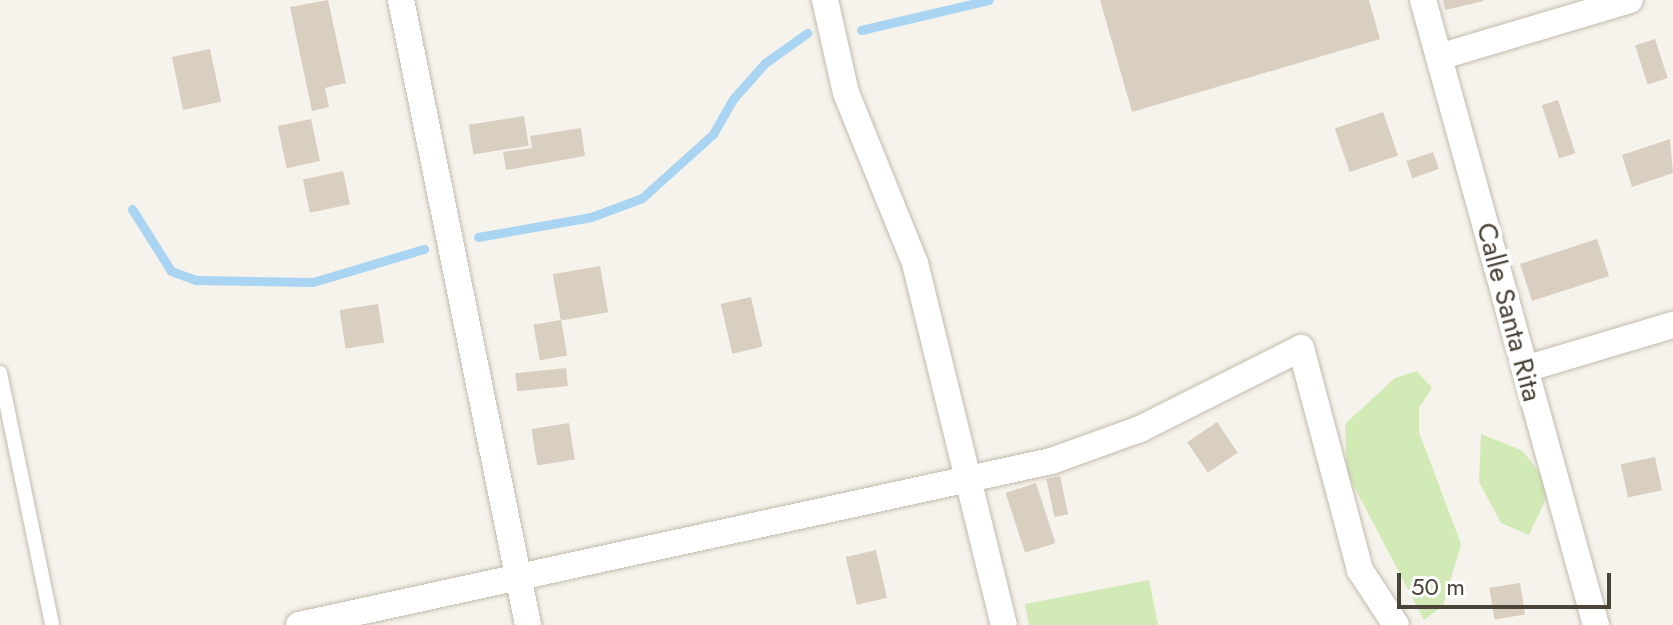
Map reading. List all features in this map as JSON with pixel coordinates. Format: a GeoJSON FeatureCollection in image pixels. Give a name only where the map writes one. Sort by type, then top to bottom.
{"type":"FeatureCollection","features":[{"type":"Feature","properties":{"kind":"street"},"geometry":{"type":"LineString","coordinates":[[401,0],[528,625]]}},
{"type":"Feature","properties":{"kind":"street"},"geometry":{"type":"LineString","coordinates":[[825,0],[846,93],[915,263],[1004,625]]}},
{"type":"Feature","properties":{"kind":"street","name":"Calle Santa Rita"},"geometry":{"type":"LineString","coordinates":[[1423,0],[1596,625]]}},
{"type":"Feature","properties":{"kind":"street"},"geometry":{"type":"LineString","coordinates":[[1439,57],[1630,0]]}},
{"type":"Feature","properties":{"kind":"street"},"geometry":{"type":"LineString","coordinates":[[1525,369],[1673,325]]}},
{"type":"Feature","properties":{"kind":"street"},"geometry":{"type":"LineString","coordinates":[[299,625],[969,481],[1097,447],[1301,348],[1360,570],[1396,625]]}},
{"type":"Feature","properties":{"kind":"lane"},"geometry":{"type":"LineString","coordinates":[[0,373],[52,625]]}},
{"type":"Feature","properties":{"kind":"green space"},"geometry":{"type":"Polygon","coordinates":[[[1417,371],[1432,388],[1419,408],[1419,432],[1461,544],[1443,606],[1424,620],[1347,473],[1345,424],[1395,378],[1417,371]]]}},
{"type":"Feature","properties":{"kind":"green space"},"geometry":{"type":"Polygon","coordinates":[[[1481,434],[1523,451],[1551,488],[1529,535],[1501,523],[1479,482],[1481,434]]]}},
{"type":"Feature","properties":{"kind":"green space"},"geometry":{"type":"Polygon","coordinates":[[[1149,580],[1158,625],[1029,625],[1025,604],[1149,580]]]}},
{"type":"Feature","properties":{"kind":"building"},"geometry":{"type":"Polygon","coordinates":[[[328,0],[346,83],[325,88],[329,107],[312,111],[290,7],[328,0]]]}},
{"type":"Feature","properties":{"kind":"building"},"geometry":{"type":"Polygon","coordinates":[[[1100,0],[1369,0],[1380,39],[1132,112],[1100,0]]]}},
{"type":"Feature","properties":{"kind":"building"},"geometry":{"type":"Polygon","coordinates":[[[1443,0],[1483,0],[1484,1],[1445,10],[1443,0]]]}},
{"type":"Feature","properties":{"kind":"building"},"geometry":{"type":"Polygon","coordinates":[[[1655,39],[1668,78],[1648,84],[1635,45],[1655,39]]]}},
{"type":"Feature","properties":{"kind":"building"},"geometry":{"type":"Polygon","coordinates":[[[210,49],[221,102],[183,110],[172,57],[210,49]]]}},
{"type":"Feature","properties":{"kind":"building"},"geometry":{"type":"Polygon","coordinates":[[[1558,100],[1575,153],[1559,159],[1542,105],[1558,100]]]}},
{"type":"Feature","properties":{"kind":"building"},"geometry":{"type":"Polygon","coordinates":[[[1383,112],[1398,155],[1350,172],[1335,129],[1383,112]]]}},
{"type":"Feature","properties":{"kind":"building"},"geometry":{"type":"Polygon","coordinates":[[[524,116],[529,146],[473,154],[469,125],[524,116]]]}},
{"type":"Feature","properties":{"kind":"building"},"geometry":{"type":"Polygon","coordinates":[[[311,119],[320,161],[287,168],[278,126],[311,119]]]}},
{"type":"Feature","properties":{"kind":"building"},"geometry":{"type":"Polygon","coordinates":[[[581,128],[585,156],[506,170],[503,152],[532,148],[530,136],[581,128]]]}},
{"type":"Feature","properties":{"kind":"building"},"geometry":{"type":"Polygon","coordinates":[[[1670,139],[1673,173],[1632,187],[1622,155],[1670,139]]]}},
{"type":"Feature","properties":{"kind":"building"},"geometry":{"type":"Polygon","coordinates":[[[1433,152],[1439,169],[1412,178],[1407,161],[1433,152]]]}},
{"type":"Feature","properties":{"kind":"building"},"geometry":{"type":"Polygon","coordinates":[[[343,171],[350,204],[310,213],[303,180],[343,171]]]}},
{"type":"Feature","properties":{"kind":"building"},"geometry":{"type":"Polygon","coordinates":[[[1597,239],[1609,276],[1532,301],[1520,264],[1597,239]]]}},
{"type":"Feature","properties":{"kind":"building"},"geometry":{"type":"Polygon","coordinates":[[[600,266],[608,312],[561,321],[553,274],[600,266]]]}},
{"type":"Feature","properties":{"kind":"building"},"geometry":{"type":"Polygon","coordinates":[[[751,297],[762,347],[732,354],[721,304],[751,297]]]}},
{"type":"Feature","properties":{"kind":"building"},"geometry":{"type":"Polygon","coordinates":[[[378,304],[384,343],[346,349],[339,310],[378,304]]]}},
{"type":"Feature","properties":{"kind":"building"},"geometry":{"type":"Polygon","coordinates":[[[561,320],[567,355],[540,360],[533,325],[561,320]]]}},
{"type":"Feature","properties":{"kind":"building"},"geometry":{"type":"Polygon","coordinates":[[[566,368],[568,386],[517,391],[515,373],[566,368]]]}},
{"type":"Feature","properties":{"kind":"building"},"geometry":{"type":"Polygon","coordinates":[[[1217,422],[1238,453],[1208,473],[1187,442],[1217,422]]]}},
{"type":"Feature","properties":{"kind":"building"},"geometry":{"type":"Polygon","coordinates":[[[569,423],[575,460],[537,465],[531,429],[569,423]]]}},
{"type":"Feature","properties":{"kind":"building"},"geometry":{"type":"Polygon","coordinates":[[[1655,457],[1662,490],[1628,498],[1621,464],[1655,457]]]}},
{"type":"Feature","properties":{"kind":"building"},"geometry":{"type":"Polygon","coordinates":[[[1060,476],[1068,514],[1054,517],[1046,479],[1060,476]]]}},
{"type":"Feature","properties":{"kind":"building"},"geometry":{"type":"Polygon","coordinates":[[[1036,483],[1055,543],[1025,553],[1006,493],[1036,483]]]}},
{"type":"Feature","properties":{"kind":"building"},"geometry":{"type":"Polygon","coordinates":[[[876,550],[887,598],[857,605],[846,557],[876,550]]]}},
{"type":"Feature","properties":{"kind":"building"},"geometry":{"type":"Polygon","coordinates":[[[1520,583],[1525,615],[1494,619],[1489,588],[1520,583]]]}},
{"type":"Feature","properties":{"kind":"waterway"},"geometry":{"type":"LineString","coordinates":[[861,30],[989,0]]}},
{"type":"Feature","properties":{"kind":"waterway"},"geometry":{"type":"LineString","coordinates":[[478,237],[591,217],[642,198],[713,134],[733,99],[765,63],[807,33]]}},
{"type":"Feature","properties":{"kind":"waterway"},"geometry":{"type":"LineString","coordinates":[[132,209],[171,271],[196,280],[313,282],[424,249]]}}]}
